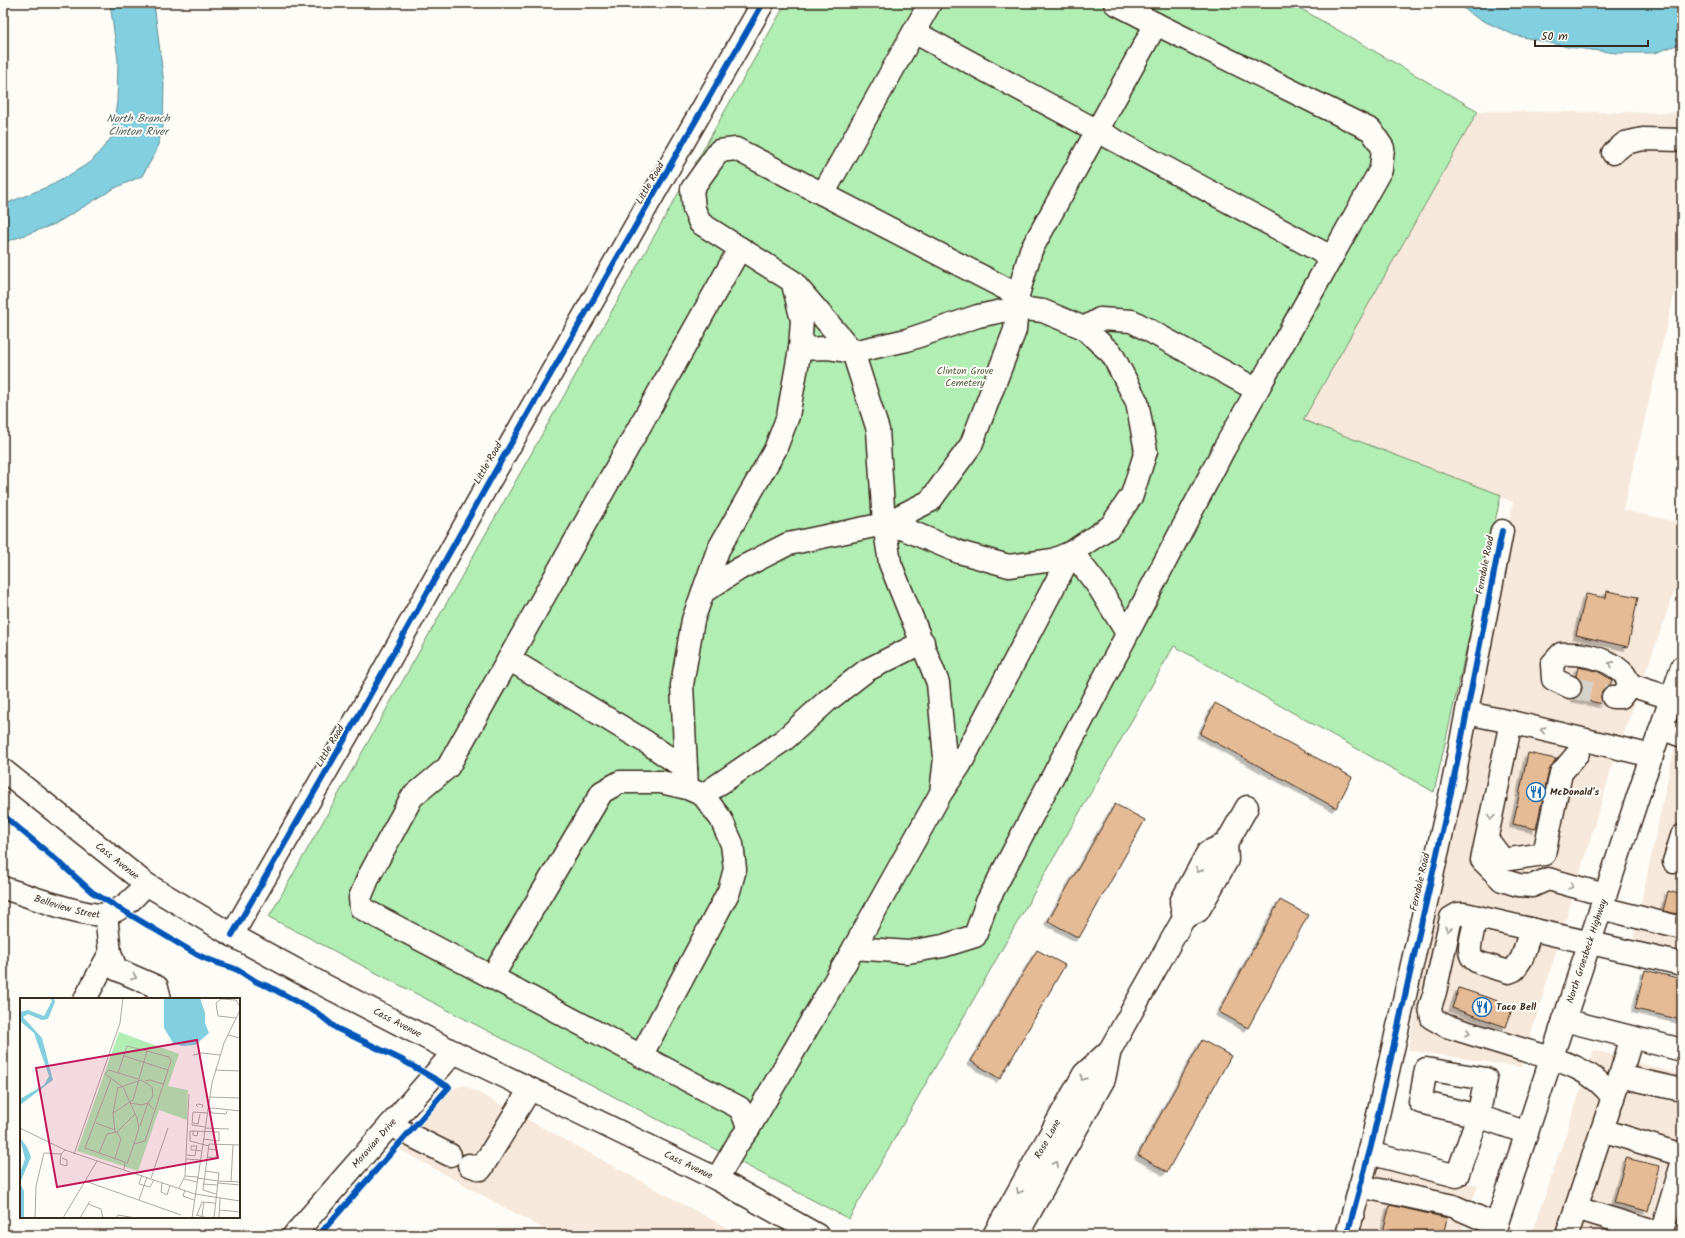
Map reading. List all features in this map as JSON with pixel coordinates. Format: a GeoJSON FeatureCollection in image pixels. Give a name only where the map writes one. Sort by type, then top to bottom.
{"type":"FeatureCollection","features":[{"type":"Feature","properties":{"kind":"street","name":"Little Road"},"geometry":{"type":"LineString","coordinates":[[232,935],[361,711],[488,482],[763,3]]}},
{"type":"Feature","properties":{"kind":"street"},"geometry":{"type":"LineString","coordinates":[[823,194],[930,3]]}},
{"type":"Feature","properties":{"kind":"street"},"geometry":{"type":"LineString","coordinates":[[854,948],[908,952],[943,946],[975,936],[987,902],[1224,449],[1381,169],[1382,148],[1371,130],[1115,3]]}},
{"type":"Feature","properties":{"kind":"street"},"geometry":{"type":"LineString","coordinates":[[703,592],[739,570],[788,544],[884,524],[930,501],[971,445],[1015,330],[1017,301],[1031,250],[1156,24]]}},
{"type":"Feature","properties":{"kind":"street"},"geometry":{"type":"LineString","coordinates":[[914,32],[1331,257]]}},
{"type":"Feature","properties":{"kind":"street"},"geometry":{"type":"LineString","coordinates":[[1613,153],[1625,143],[1643,139],[1682,140]]}},
{"type":"Feature","properties":{"kind":"street"},"geometry":{"type":"LineString","coordinates":[[884,524],[904,528],[959,552],[1009,566],[1053,560],[1072,552],[1111,526],[1132,495],[1146,451],[1137,402],[1112,354],[1084,328],[1017,301],[823,194],[736,149],[719,151],[692,189],[694,209],[700,223],[792,281],[853,352],[878,430],[884,524],[890,563],[938,683],[945,758],[941,793]]}},
{"type":"Feature","properties":{"kind":"street"},"geometry":{"type":"LineString","coordinates":[[740,248],[448,767],[412,797],[369,876],[360,898],[361,908],[740,1108],[749,1128]]}},
{"type":"Feature","properties":{"kind":"street"},"geometry":{"type":"LineString","coordinates":[[692,784],[682,686],[693,620],[718,550],[775,450],[788,416],[800,349],[802,320],[792,281]]}},
{"type":"Feature","properties":{"kind":"street"},"geometry":{"type":"LineString","coordinates":[[800,349],[827,348],[853,352],[907,340],[1017,301]]}},
{"type":"Feature","properties":{"kind":"street"},"geometry":{"type":"LineString","coordinates":[[1084,328],[1100,319],[1132,321],[1257,390]]}},
{"type":"Feature","properties":{"kind":"street","name":"Ferndale Road"},"geometry":{"type":"LineString","coordinates":[[1347,1235],[1369,1153],[1451,791],[1502,531]]}},
{"type":"Feature","properties":{"kind":"street"},"geometry":{"type":"LineString","coordinates":[[1072,552],[1098,586],[1127,633]]}},
{"type":"Feature","properties":{"kind":"street"},"geometry":{"type":"LineString","coordinates":[[717,1180],[854,948],[941,793],[960,765],[1072,552]]}},
{"type":"Feature","properties":{"kind":"street"},"geometry":{"type":"LineString","coordinates":[[492,977],[602,792],[620,782],[692,784],[784,740],[866,670],[922,642]]}},
{"type":"Feature","properties":{"kind":"street"},"geometry":{"type":"LineString","coordinates":[[1570,687],[1553,679],[1552,664],[1561,654],[1578,654],[1611,663],[1624,673],[1621,691],[1671,698]]}},
{"type":"Feature","properties":{"kind":"street"},"geometry":{"type":"LineString","coordinates":[[509,658],[646,742],[692,784],[721,819],[732,844],[735,869],[729,891],[641,1056]]}},
{"type":"Feature","properties":{"kind":"street","name":"North Groesbeck Highway"},"geometry":{"type":"LineString","coordinates":[[1495,1230],[1682,667]]}},
{"type":"Feature","properties":{"kind":"street"},"geometry":{"type":"LineString","coordinates":[[1467,712],[1511,722],[1580,746],[1652,756]]}},
{"type":"Feature","properties":{"kind":"street"},"geometry":{"type":"LineString","coordinates":[[1511,722],[1482,860],[1502,880],[1518,885],[1532,886],[1549,880],[1603,902],[1682,928]]}},
{"type":"Feature","properties":{"kind":"street"},"geometry":{"type":"LineString","coordinates":[[1661,728],[1682,736]]}},
{"type":"Feature","properties":{"kind":"street"},"geometry":{"type":"LineString","coordinates":[[1487,839],[1503,860],[1544,854],[1561,774],[1580,746]]}},
{"type":"Feature","properties":{"kind":"street"},"geometry":{"type":"LineString","coordinates":[[1549,880],[1580,746]]}},
{"type":"Feature","properties":{"kind":"street","name":"Cass Avenue"},"geometry":{"type":"LineString","coordinates":[[3,770],[146,884],[232,935],[454,1052],[717,1180],[817,1235]]}},
{"type":"Feature","properties":{"kind":"street","name":"Rose Lane"},"geometry":{"type":"LineString","coordinates":[[1016,1235],[1104,1079],[1110,1050],[1184,918],[1198,911],[1227,860],[1226,844],[1247,807]]}},
{"type":"Feature","properties":{"kind":"street"},"geometry":{"type":"LineString","coordinates":[[1674,862],[1682,836]]}},
{"type":"Feature","properties":{"kind":"street","name":"Belleview Street"},"geometry":{"type":"LineString","coordinates":[[3,888],[76,910],[88,913],[106,914],[122,908],[146,884]]}},
{"type":"Feature","properties":{"kind":"street"},"geometry":{"type":"LineString","coordinates":[[106,914],[110,953],[116,969],[157,987],[160,998]]}},
{"type":"Feature","properties":{"kind":"street"},"geometry":{"type":"LineString","coordinates":[[1613,1098],[1605,1086],[1576,1067],[1552,1058],[1446,1026],[1432,1018],[1430,1007],[1435,992],[1451,918],[1458,914],[1590,942],[1682,964]]}},
{"type":"Feature","properties":{"kind":"street"},"geometry":{"type":"LineString","coordinates":[[1476,918],[1469,946],[1469,953],[1472,958],[1478,962],[1509,972],[1514,970],[1522,958],[1531,929]]}},
{"type":"Feature","properties":{"kind":"street"},"geometry":{"type":"LineString","coordinates":[[86,998],[110,953]]}},
{"type":"Feature","properties":{"kind":"street"},"geometry":{"type":"LineString","coordinates":[[1564,1020],[1682,1050]]}},
{"type":"Feature","properties":{"kind":"street"},"geometry":{"type":"LineString","coordinates":[[1567,1235],[1632,1037]]}},
{"type":"Feature","properties":{"kind":"street","name":"Rose Lane"},"geometry":{"type":"LineString","coordinates":[[994,1235],[1084,1074],[1110,1050]]}},
{"type":"Feature","properties":{"kind":"street","name":"Moravian Drive"},"geometry":{"type":"LineString","coordinates":[[296,1235],[454,1052]]}},
{"type":"Feature","properties":{"kind":"street"},"geometry":{"type":"LineString","coordinates":[[1620,1076],[1682,1090]]}},
{"type":"Feature","properties":{"kind":"street"},"geometry":{"type":"LineString","coordinates":[[390,1125],[481,1169],[530,1089]]}},
{"type":"Feature","properties":{"kind":"street"},"geometry":{"type":"LineString","coordinates":[[1369,1153],[1457,1176],[1478,1116],[1527,1134]]}},
{"type":"Feature","properties":{"kind":"street"},"geometry":{"type":"LineString","coordinates":[[1602,1130],[1682,1155]]}},
{"type":"Feature","properties":{"kind":"street"},"geometry":{"type":"LineString","coordinates":[[1576,1208],[1661,1234],[1682,1164]]}},
{"type":"Feature","properties":{"kind":"street"},"geometry":{"type":"LineString","coordinates":[[1360,1186],[1453,1206],[1495,1230]]}},
{"type":"Feature","properties":{"kind":"shaded area"},"geometry":{"type":"Polygon","coordinates":[[[1478,111],[1682,113],[1682,261],[1623,510],[1682,523],[1682,570],[1612,767],[1521,1067],[1408,1050],[1513,502],[1303,420],[1478,111]]]}},
{"type":"Feature","properties":{"kind":"shaded area"},"geometry":{"type":"Polygon","coordinates":[[[1682,726],[1682,956],[1632,945],[1676,741],[1682,726]]]}},
{"type":"Feature","properties":{"kind":"shaded area"},"geometry":{"type":"Polygon","coordinates":[[[1594,1050],[1682,1075],[1682,1235],[1532,1235],[1594,1050]]]}},
{"type":"Feature","properties":{"kind":"shaded area"},"geometry":{"type":"Polygon","coordinates":[[[464,1085],[740,1235],[555,1235],[397,1148],[437,1095],[464,1085]]]}},
{"type":"Feature","properties":{"kind":"shaded area"},"geometry":{"type":"Polygon","coordinates":[[[1376,1164],[1478,1185],[1460,1235],[1356,1235],[1376,1164]]]}},
{"type":"Feature","properties":{"kind":"green space","name":"Clinton Grove Cemetery"},"geometry":{"type":"Polygon","coordinates":[[[786,3],[1291,3],[1478,111],[1303,420],[1501,495],[1434,792],[1174,646],[849,1219],[269,917],[786,3]]]}},
{"type":"Feature","properties":{"kind":"water","name":"North Branch Clinton River"},"geometry":{"type":"Polygon","coordinates":[[[110,3],[154,3],[164,84],[163,127],[156,152],[142,176],[115,188],[55,224],[3,243],[3,205],[54,184],[91,162],[111,138],[117,102],[118,60],[110,3]]]}},
{"type":"Feature","properties":{"kind":"water"},"geometry":{"type":"Polygon","coordinates":[[[1456,3],[1682,3],[1682,43],[1655,53],[1616,53],[1568,47],[1514,35],[1477,18],[1456,3]]]}},
{"type":"Feature","properties":{"kind":"building"},"geometry":{"type":"Polygon","coordinates":[[[1607,591],[1638,597],[1628,647],[1576,635],[1586,594],[1606,598],[1607,591]]]}},
{"type":"Feature","properties":{"kind":"building"},"geometry":{"type":"Polygon","coordinates":[[[1578,667],[1597,671],[1612,680],[1610,685],[1606,686],[1602,691],[1601,697],[1603,704],[1574,698],[1581,693],[1582,686],[1580,680],[1576,676],[1578,667]]]}},
{"type":"Feature","properties":{"kind":"building"},"geometry":{"type":"Polygon","coordinates":[[[1215,703],[1352,777],[1336,808],[1200,734],[1215,703]]]}},
{"type":"Feature","properties":{"kind":"building","name":"McDonald's"},"geometry":{"type":"Polygon","coordinates":[[[1528,753],[1556,759],[1549,770],[1536,829],[1513,824],[1528,753]]]}},
{"type":"Feature","properties":{"kind":"building"},"geometry":{"type":"Polygon","coordinates":[[[1115,804],[1145,820],[1079,938],[1048,921],[1115,804]]]}},
{"type":"Feature","properties":{"kind":"building"},"geometry":{"type":"Polygon","coordinates":[[[1668,891],[1682,895],[1682,915],[1663,911],[1668,891]]]}},
{"type":"Feature","properties":{"kind":"building"},"geometry":{"type":"Polygon","coordinates":[[[1280,900],[1308,915],[1248,1028],[1219,1012],[1280,900]]]}},
{"type":"Feature","properties":{"kind":"building"},"geometry":{"type":"Polygon","coordinates":[[[1037,950],[1065,965],[1000,1079],[971,1061],[1037,950]]]}},
{"type":"Feature","properties":{"kind":"building"},"geometry":{"type":"Polygon","coordinates":[[[1645,970],[1682,979],[1682,1020],[1635,1009],[1645,970]]]}},
{"type":"Feature","properties":{"kind":"building","name":"Taco Bell"},"geometry":{"type":"Polygon","coordinates":[[[1459,988],[1513,1006],[1506,1027],[1452,1008],[1459,988]]]}},
{"type":"Feature","properties":{"kind":"building"},"geometry":{"type":"Polygon","coordinates":[[[1202,1040],[1231,1056],[1167,1172],[1138,1155],[1202,1040]]]}},
{"type":"Feature","properties":{"kind":"building"},"geometry":{"type":"Polygon","coordinates":[[[1626,1158],[1659,1166],[1648,1211],[1614,1203],[1626,1158]]]}},
{"type":"Feature","properties":{"kind":"building"},"geometry":{"type":"Polygon","coordinates":[[[1390,1205],[1447,1218],[1443,1235],[1382,1235],[1390,1205]]]}},
{"type":"Feature","properties":{"kind":"tunnel"},"geometry":{"type":"LineString","coordinates":[[1570,687],[1613,697]]}},
{"type":"Feature","properties":{"kind":"cycle path"},"geometry":{"type":"LineString","coordinates":[[232,935],[763,3]]}},
{"type":"Feature","properties":{"kind":"cycle path"},"geometry":{"type":"LineString","coordinates":[[1347,1235],[1371,1146],[1453,783],[1502,531]]}},
{"type":"Feature","properties":{"kind":"cycle path"},"geometry":{"type":"LineString","coordinates":[[3,815],[92,892],[196,954],[235,969],[259,983],[268,986],[316,1012],[336,1028],[402,1060],[449,1087],[319,1235]]}},
{"type":"Feature","properties":{"kind":"place","name":"McDonald's"},"geometry":{"type":"Point","coordinates":[1536,792]}},
{"type":"Feature","properties":{"kind":"place","name":"Taco Bell"},"geometry":{"type":"Point","coordinates":[1482,1007]}}]}
